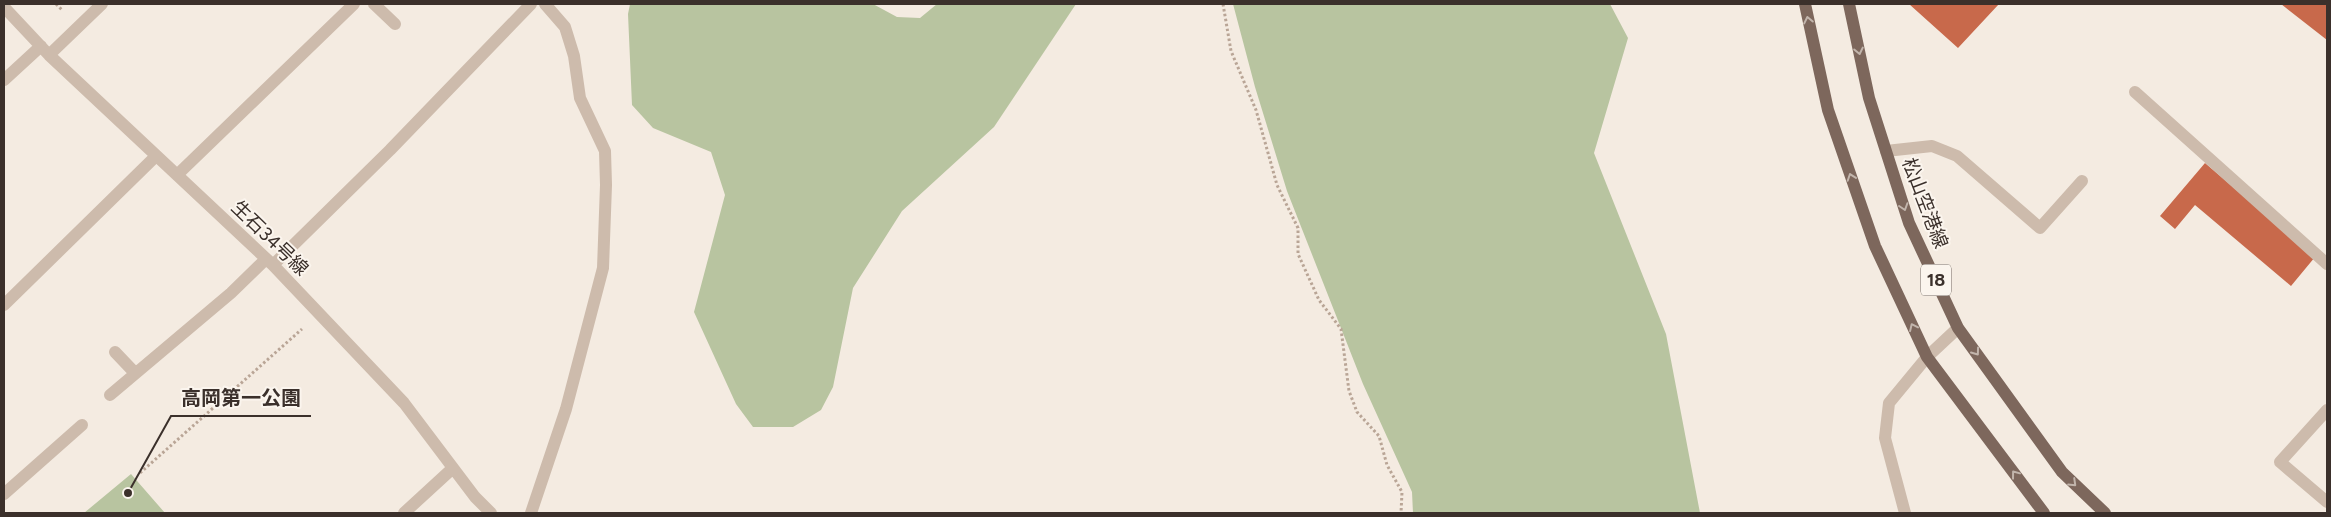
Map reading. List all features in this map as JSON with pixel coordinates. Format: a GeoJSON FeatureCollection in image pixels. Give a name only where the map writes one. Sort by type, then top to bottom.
{"type":"FeatureCollection","features":[{"type":"Feature","properties":{"kind":"main road","name":"18"},"geometry":{"type":"LineString","coordinates":[[1805,4],[1828,110],[1875,246],[1927,357],[2044,513]]}},
{"type":"Feature","properties":{"kind":"main road","name":"松山空港線"},"geometry":{"type":"LineString","coordinates":[[1849,4],[1869,98],[1909,223],[1958,328],[2062,472],[2104,513]]}},
{"type":"Feature","properties":{"kind":"street"},"geometry":{"type":"LineString","coordinates":[[4,80],[45,51],[102,4]]}},
{"type":"Feature","properties":{"kind":"street"},"geometry":{"type":"LineString","coordinates":[[177,175],[354,4]]}},
{"type":"Feature","properties":{"kind":"street"},"geometry":{"type":"LineString","coordinates":[[374,4],[395,24]]}},
{"type":"Feature","properties":{"kind":"street"},"geometry":{"type":"LineString","coordinates":[[110,394],[270,262],[390,150],[531,4]]}},
{"type":"Feature","properties":{"kind":"street"},"geometry":{"type":"LineString","coordinates":[[531,513],[566,409],[603,268],[606,185],[605,151],[580,98],[574,56],[565,27],[546,4]]}},
{"type":"Feature","properties":{"kind":"street","name":"生石34号線"},"geometry":{"type":"LineString","coordinates":[[4,7],[45,51],[270,262],[404,403],[475,497],[491,513]]}},
{"type":"Feature","properties":{"kind":"street"},"geometry":{"type":"LineString","coordinates":[[2136,92],[2327,264]]}},
{"type":"Feature","properties":{"kind":"street"},"geometry":{"type":"LineString","coordinates":[[1886,151],[1932,146],[1957,156],[2040,228],[2082,180]]}},
{"type":"Feature","properties":{"kind":"street"},"geometry":{"type":"LineString","coordinates":[[4,305],[156,156]]}},
{"type":"Feature","properties":{"kind":"street"},"geometry":{"type":"LineString","coordinates":[[1905,513],[1885,438],[1889,403],[1927,357],[1958,328]]}},
{"type":"Feature","properties":{"kind":"street"},"geometry":{"type":"LineString","coordinates":[[115,352],[135,374]]}},
{"type":"Feature","properties":{"kind":"street"},"geometry":{"type":"LineString","coordinates":[[2327,410],[2280,462],[2327,502]]}},
{"type":"Feature","properties":{"kind":"street"},"geometry":{"type":"LineString","coordinates":[[4,494],[82,425]]}},
{"type":"Feature","properties":{"kind":"street"},"geometry":{"type":"LineString","coordinates":[[404,513],[453,468]]}},
{"type":"Feature","properties":{"kind":"path"},"geometry":{"type":"LineString","coordinates":[[1224,4],[1231,51],[1256,110],[1277,186],[1298,228],[1298,254],[1319,300],[1341,329],[1349,391],[1357,412],[1379,436],[1387,465],[1402,492],[1401,513]]}},
{"type":"Feature","properties":{"kind":"path"},"geometry":{"type":"LineString","coordinates":[[140,473],[319,314]]}},
{"type":"Feature","properties":{"kind":"green space"},"geometry":{"type":"Polygon","coordinates":[[[630,4],[873,4],[897,17],[920,18],[937,4],[1076,4],[994,127],[902,211],[853,288],[833,387],[821,410],[793,427],[753,427],[736,404],[694,312],[725,195],[711,152],[653,128],[632,105],[628,14],[630,4]]]}},
{"type":"Feature","properties":{"kind":"green space"},"geometry":{"type":"Polygon","coordinates":[[[1233,4],[1610,4],[1628,38],[1594,153],[1666,334],[1700,513],[1413,513],[1412,492],[1363,384],[1287,191],[1255,87],[1233,4]]]}},
{"type":"Feature","properties":{"kind":"green space"},"geometry":{"type":"Polygon","coordinates":[[[131,474],[165,513],[84,513],[131,474]]]}},
{"type":"Feature","properties":{"kind":"building"},"geometry":{"type":"Polygon","coordinates":[[[1909,4],[1999,4],[1958,48],[1909,4]]]}},
{"type":"Feature","properties":{"kind":"building"},"geometry":{"type":"Polygon","coordinates":[[[2281,4],[2327,4],[2327,40],[2281,4]]]}},
{"type":"Feature","properties":{"kind":"building"},"geometry":{"type":"Polygon","coordinates":[[[2205,163],[2315,257],[2291,286],[2195,205],[2175,229],[2160,216],[2205,163]]]}},
{"type":"Feature","properties":{"kind":"place","name":"高岡第一公園"},"geometry":{"type":"Point","coordinates":[128,493]}}]}
